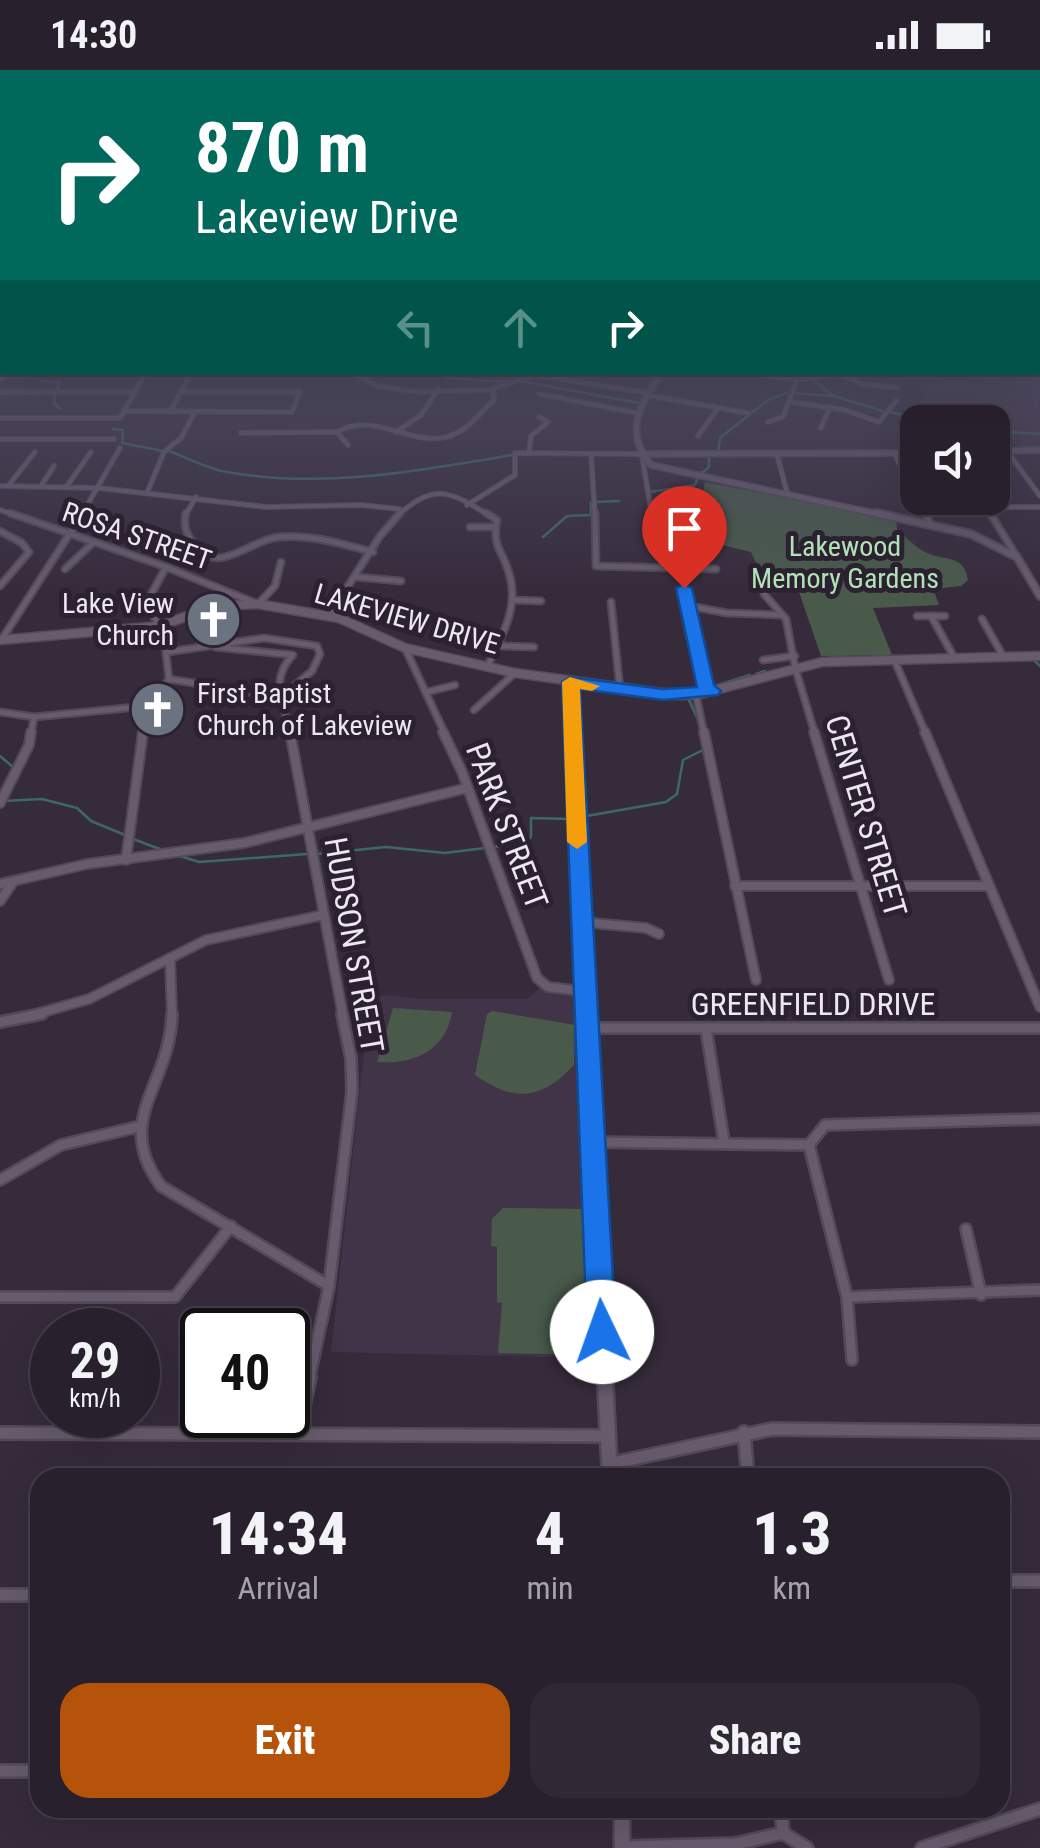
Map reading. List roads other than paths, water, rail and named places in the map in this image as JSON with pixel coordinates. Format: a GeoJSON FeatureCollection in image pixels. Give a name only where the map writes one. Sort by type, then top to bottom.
{"type":"FeatureCollection","features":[{"type":"Feature","properties":{"kind":"main road","name":"LAKEVIEW DRIVE"},"geometry":{"type":"LineString","coordinates":[[1,640],[160,626],[214,606],[258,604],[329,616],[405,648],[514,674],[620,690],[696,695],[822,662],[1040,656]]}},
{"type":"Feature","properties":{"kind":"street"},"geometry":{"type":"LineString","coordinates":[[147,493],[160,459],[186,429]]}},
{"type":"Feature","properties":{"kind":"street"},"geometry":{"type":"LineString","coordinates":[[241,433],[343,429]]}},
{"type":"Feature","properties":{"kind":"street"},"geometry":{"type":"LineString","coordinates":[[383,429],[420,438],[458,433],[462,429]]}},
{"type":"Feature","properties":{"kind":"street"},"geometry":{"type":"LineString","coordinates":[[396,432],[402,429]]}},
{"type":"Feature","properties":{"kind":"street"},"geometry":{"type":"LineString","coordinates":[[529,451],[530,436],[539,429]]}},
{"type":"Feature","properties":{"kind":"street"},"geometry":{"type":"LineString","coordinates":[[635,429],[633,439],[640,455],[652,517],[663,536],[664,568]]}},
{"type":"Feature","properties":{"kind":"street"},"geometry":{"type":"LineString","coordinates":[[698,436],[703,429]]}},
{"type":"Feature","properties":{"kind":"street"},"geometry":{"type":"LineString","coordinates":[[337,432],[348,445]]}},
{"type":"Feature","properties":{"kind":"street"},"geometry":{"type":"LineString","coordinates":[[0,439],[114,439]]}},
{"type":"Feature","properties":{"kind":"street"},"geometry":{"type":"LineString","coordinates":[[1,640],[99,488],[120,448]]}},
{"type":"Feature","properties":{"kind":"street"},"geometry":{"type":"LineString","coordinates":[[1010,451],[1040,450]]}},
{"type":"Feature","properties":{"kind":"street"},"geometry":{"type":"LineString","coordinates":[[467,505],[515,475],[515,453],[529,451],[640,455],[900,453]]}},
{"type":"Feature","properties":{"kind":"street"},"geometry":{"type":"LineString","coordinates":[[8,486],[34,452]]}},
{"type":"Feature","properties":{"kind":"street"},"geometry":{"type":"LineString","coordinates":[[67,486],[91,452]]}},
{"type":"Feature","properties":{"kind":"street"},"geometry":{"type":"LineString","coordinates":[[894,453],[932,524]]}},
{"type":"Feature","properties":{"kind":"street"},"geometry":{"type":"LineString","coordinates":[[591,454],[596,534],[593,561],[602,568],[716,569]]}},
{"type":"Feature","properties":{"kind":"street"},"geometry":{"type":"LineString","coordinates":[[777,454],[788,496]]}},
{"type":"Feature","properties":{"kind":"street"},"geometry":{"type":"LineString","coordinates":[[640,455],[658,469],[971,534],[1017,557]]}},
{"type":"Feature","properties":{"kind":"street"},"geometry":{"type":"LineString","coordinates":[[1010,455],[1040,496]]}},
{"type":"Feature","properties":{"kind":"street"},"geometry":{"type":"LineString","coordinates":[[41,486],[54,466]]}},
{"type":"Feature","properties":{"kind":"street"},"geometry":{"type":"LineString","coordinates":[[0,486],[99,488],[266,508],[361,505],[399,509]]}},
{"type":"Feature","properties":{"kind":"street"},"geometry":{"type":"LineString","coordinates":[[329,616],[399,509],[420,494],[454,494],[497,520],[493,540],[510,568],[513,600],[487,667]]}},
{"type":"Feature","properties":{"kind":"street"},"geometry":{"type":"LineString","coordinates":[[196,497],[185,512],[182,526],[193,545],[213,556],[237,557],[273,538],[303,536],[373,552]]}},
{"type":"Feature","properties":{"kind":"street"},"geometry":{"type":"LineString","coordinates":[[1010,509],[1040,507]]}},
{"type":"Feature","properties":{"kind":"street","name":"ROSA STREET"},"geometry":{"type":"LineString","coordinates":[[0,510],[166,567],[258,604]]}},
{"type":"Feature","properties":{"kind":"street"},"geometry":{"type":"LineString","coordinates":[[991,515],[1040,596]]}},
{"type":"Feature","properties":{"kind":"street"},"geometry":{"type":"LineString","coordinates":[[470,527],[495,527]]}},
{"type":"Feature","properties":{"kind":"street"},"geometry":{"type":"LineString","coordinates":[[0,531],[22,543],[29,552],[0,586]]}},
{"type":"Feature","properties":{"kind":"street"},"geometry":{"type":"LineString","coordinates":[[65,569],[94,542]]}},
{"type":"Feature","properties":{"kind":"street"},"geometry":{"type":"LineString","coordinates":[[258,604],[276,586],[281,562]]}},
{"type":"Feature","properties":{"kind":"street"},"geometry":{"type":"LineString","coordinates":[[126,860],[147,706],[169,679],[160,626],[147,602],[166,567]]}},
{"type":"Feature","properties":{"kind":"street"},"geometry":{"type":"LineString","coordinates":[[356,577],[400,580]]}},
{"type":"Feature","properties":{"kind":"street"},"geometry":{"type":"LineString","coordinates":[[684,588],[706,688],[712,691]]}},
{"type":"Feature","properties":{"kind":"street"},"geometry":{"type":"LineString","coordinates":[[764,594],[782,615]]}},
{"type":"Feature","properties":{"kind":"street"},"geometry":{"type":"LineString","coordinates":[[513,600],[540,601]]}},
{"type":"Feature","properties":{"kind":"street"},"geometry":{"type":"LineString","coordinates":[[611,602],[620,690]]}},
{"type":"Feature","properties":{"kind":"street"},"geometry":{"type":"LineString","coordinates":[[689,606],[728,614],[782,615]]}},
{"type":"Feature","properties":{"kind":"street","name":"CENTER STREET"},"geometry":{"type":"LineString","coordinates":[[782,615],[889,980]]}},
{"type":"Feature","properties":{"kind":"street"},"geometry":{"type":"LineString","coordinates":[[917,616],[944,616]]}},
{"type":"Feature","properties":{"kind":"street"},"geometry":{"type":"LineString","coordinates":[[931,616],[954,657]]}},
{"type":"Feature","properties":{"kind":"street"},"geometry":{"type":"LineString","coordinates":[[982,619],[1003,656]]}},
{"type":"Feature","properties":{"kind":"street"},"geometry":{"type":"LineString","coordinates":[[166,652],[264,638],[316,646],[320,654],[312,671],[281,697],[169,679]]}},
{"type":"Feature","properties":{"kind":"street"},"geometry":{"type":"LineString","coordinates":[[497,646],[534,647]]}},
{"type":"Feature","properties":{"kind":"street"},"geometry":{"type":"LineString","coordinates":[[215,647],[293,655],[277,676],[281,697]]}},
{"type":"Feature","properties":{"kind":"street","name":"PARK STREET"},"geometry":{"type":"LineString","coordinates":[[405,648],[468,788],[537,978],[548,987],[584,991]]}},
{"type":"Feature","properties":{"kind":"street"},"geometry":{"type":"LineString","coordinates":[[764,660],[795,656]]}},
{"type":"Feature","properties":{"kind":"street"},"geometry":{"type":"LineString","coordinates":[[894,659],[1040,1008]]}},
{"type":"Feature","properties":{"kind":"street"},"geometry":{"type":"LineString","coordinates":[[474,710],[514,674]]}},
{"type":"Feature","properties":{"kind":"street"},"geometry":{"type":"LineString","coordinates":[[570,682],[610,1468]]}},
{"type":"Feature","properties":{"kind":"street"},"geometry":{"type":"LineString","coordinates":[[427,692],[454,685]]}},
{"type":"Feature","properties":{"kind":"street"},"geometry":{"type":"LineString","coordinates":[[696,695],[756,980]]}},
{"type":"Feature","properties":{"kind":"street","name":"HUDSON STREET"},"geometry":{"type":"LineString","coordinates":[[281,697],[323,895],[323,914],[351,1059],[352,1091],[329,1286],[310,1376]]}},
{"type":"Feature","properties":{"kind":"street"},"geometry":{"type":"LineString","coordinates":[[0,712],[34,716],[147,706]]}},
{"type":"Feature","properties":{"kind":"street"},"geometry":{"type":"LineString","coordinates":[[0,802],[29,746],[34,716]]}},
{"type":"Feature","properties":{"kind":"street"},"geometry":{"type":"LineString","coordinates":[[0,884],[87,864],[207,851],[468,788]]}},
{"type":"Feature","properties":{"kind":"street"},"geometry":{"type":"LineString","coordinates":[[0,901],[13,882]]}},
{"type":"Feature","properties":{"kind":"street"},"geometry":{"type":"LineString","coordinates":[[735,886],[988,886]]}},
{"type":"Feature","properties":{"kind":"street"},"geometry":{"type":"LineString","coordinates":[[0,1022],[59,1010],[89,999],[206,940],[323,914]]}},
{"type":"Feature","properties":{"kind":"street"},"geometry":{"type":"LineString","coordinates":[[580,922],[646,928],[659,934]]}},
{"type":"Feature","properties":{"kind":"street"},"geometry":{"type":"LineString","coordinates":[[170,958],[169,1047],[163,1072],[137,1127],[146,1169],[161,1186],[329,1286]]}},
{"type":"Feature","properties":{"kind":"street","name":"GREENFIELD DRIVE"},"geometry":{"type":"LineString","coordinates":[[586,1028],[1040,1028]]}},
{"type":"Feature","properties":{"kind":"street"},"geometry":{"type":"LineString","coordinates":[[706,1029],[724,1142]]}},
{"type":"Feature","properties":{"kind":"street"},"geometry":{"type":"LineString","coordinates":[[810,1146],[825,1126],[1040,1120]]}},
{"type":"Feature","properties":{"kind":"street"},"geometry":{"type":"LineString","coordinates":[[0,1180],[61,1146],[137,1127]]}},
{"type":"Feature","properties":{"kind":"street"},"geometry":{"type":"LineString","coordinates":[[592,1142],[810,1146]]}},
{"type":"Feature","properties":{"kind":"street"},"geometry":{"type":"LineString","coordinates":[[810,1146],[848,1296],[852,1360]]}},
{"type":"Feature","properties":{"kind":"street"},"geometry":{"type":"LineString","coordinates":[[0,1297],[175,1297],[231,1226]]}},
{"type":"Feature","properties":{"kind":"street"},"geometry":{"type":"LineString","coordinates":[[966,1229],[981,1295]]}},
{"type":"Feature","properties":{"kind":"street"},"geometry":{"type":"LineString","coordinates":[[848,1296],[981,1295],[1040,1290]]}},
{"type":"Feature","properties":{"kind":"street"},"geometry":{"type":"LineString","coordinates":[[610,1464],[772,1429],[1040,1432]]}},
{"type":"Feature","properties":{"kind":"street"},"geometry":{"type":"LineString","coordinates":[[744,1432],[747,1468]]}},
{"type":"Feature","properties":{"kind":"street"},"geometry":{"type":"LineString","coordinates":[[0,1434],[180,1433]]}},
{"type":"Feature","properties":{"kind":"street"},"geometry":{"type":"LineString","coordinates":[[310,1433],[606,1436]]}},
{"type":"Feature","properties":{"kind":"street"},"geometry":{"type":"LineString","coordinates":[[1010,1581],[1040,1581]]}},
{"type":"Feature","properties":{"kind":"street"},"geometry":{"type":"LineString","coordinates":[[0,1595],[30,1595]]}},
{"type":"Feature","properties":{"kind":"street"},"geometry":{"type":"LineString","coordinates":[[0,1771],[30,1771]]}},
{"type":"Feature","properties":{"kind":"street"},"geometry":{"type":"LineString","coordinates":[[922,1848],[1040,1809]]}},
{"type":"Feature","properties":{"kind":"street"},"geometry":{"type":"LineString","coordinates":[[622,1818],[622,1848],[735,1844],[783,1834],[807,1848]]}},
{"type":"Feature","properties":{"kind":"street"},"geometry":{"type":"LineString","coordinates":[[782,1818],[783,1834]]}},
{"type":"Feature","properties":{"kind":"waterway"},"geometry":{"type":"LineString","coordinates":[[113,429],[123,430],[122,443],[163,451]]}},
{"type":"Feature","properties":{"kind":"waterway"},"geometry":{"type":"LineString","coordinates":[[718,453],[720,438],[731,429]]}},
{"type":"Feature","properties":{"kind":"waterway"},"geometry":{"type":"LineString","coordinates":[[1010,432],[1040,434]]}},
{"type":"Feature","properties":{"kind":"waterway"},"geometry":{"type":"LineString","coordinates":[[169,451],[220,471],[298,479],[370,476],[512,455]]}},
{"type":"Feature","properties":{"kind":"waterway"},"geometry":{"type":"LineString","coordinates":[[699,475],[709,467],[709,458]]}},
{"type":"Feature","properties":{"kind":"waterway"},"geometry":{"type":"LineString","coordinates":[[650,492],[695,485],[697,479]]}},
{"type":"Feature","properties":{"kind":"waterway"},"geometry":{"type":"LineString","coordinates":[[596,502],[619,501]]}},
{"type":"Feature","properties":{"kind":"waterway"},"geometry":{"type":"LineString","coordinates":[[543,537],[567,516],[591,515],[591,502]]}},
{"type":"Feature","properties":{"kind":"waterway"},"geometry":{"type":"LineString","coordinates":[[832,657],[865,657]]}},
{"type":"Feature","properties":{"kind":"waterway"},"geometry":{"type":"LineString","coordinates":[[1033,659],[1040,666]]}},
{"type":"Feature","properties":{"kind":"waterway"},"geometry":{"type":"LineString","coordinates":[[756,674],[765,671]]}},
{"type":"Feature","properties":{"kind":"waterway"},"geometry":{"type":"LineString","coordinates":[[711,687],[750,675]]}},
{"type":"Feature","properties":{"kind":"waterway"},"geometry":{"type":"LineString","coordinates":[[689,700],[700,724]]}},
{"type":"Feature","properties":{"kind":"waterway"},"geometry":{"type":"LineString","coordinates":[[581,817],[666,802],[677,794],[683,760],[703,750]]}},
{"type":"Feature","properties":{"kind":"waterway"},"geometry":{"type":"LineString","coordinates":[[0,756],[14,768]]}},
{"type":"Feature","properties":{"kind":"waterway"},"geometry":{"type":"LineString","coordinates":[[3,801],[42,799],[77,808],[91,821],[125,835]]}},
{"type":"Feature","properties":{"kind":"waterway"},"geometry":{"type":"LineString","coordinates":[[493,847],[526,843],[531,837],[531,818],[572,819]]}},
{"type":"Feature","properties":{"kind":"waterway"},"geometry":{"type":"LineString","coordinates":[[133,839],[165,851]]}},
{"type":"Feature","properties":{"kind":"waterway"},"geometry":{"type":"LineString","coordinates":[[317,854],[386,847],[445,853],[485,848]]}},
{"type":"Feature","properties":{"kind":"waterway"},"geometry":{"type":"LineString","coordinates":[[180,856],[199,862],[307,854]]}},
{"type":"Feature","properties":{"kind":"place","name":"Lake View Church"},"geometry":{"type":"Point","coordinates":[213,619]}},
{"type":"Feature","properties":{"kind":"place","name":"First Baptist Church of Lakeview"},"geometry":{"type":"Point","coordinates":[158,709]}},
{"type":"Feature","properties":{"kind":"park label","name":"Lakewood Memory Gardens"},"geometry":{"type":"Point","coordinates":[845,562]}}]}
